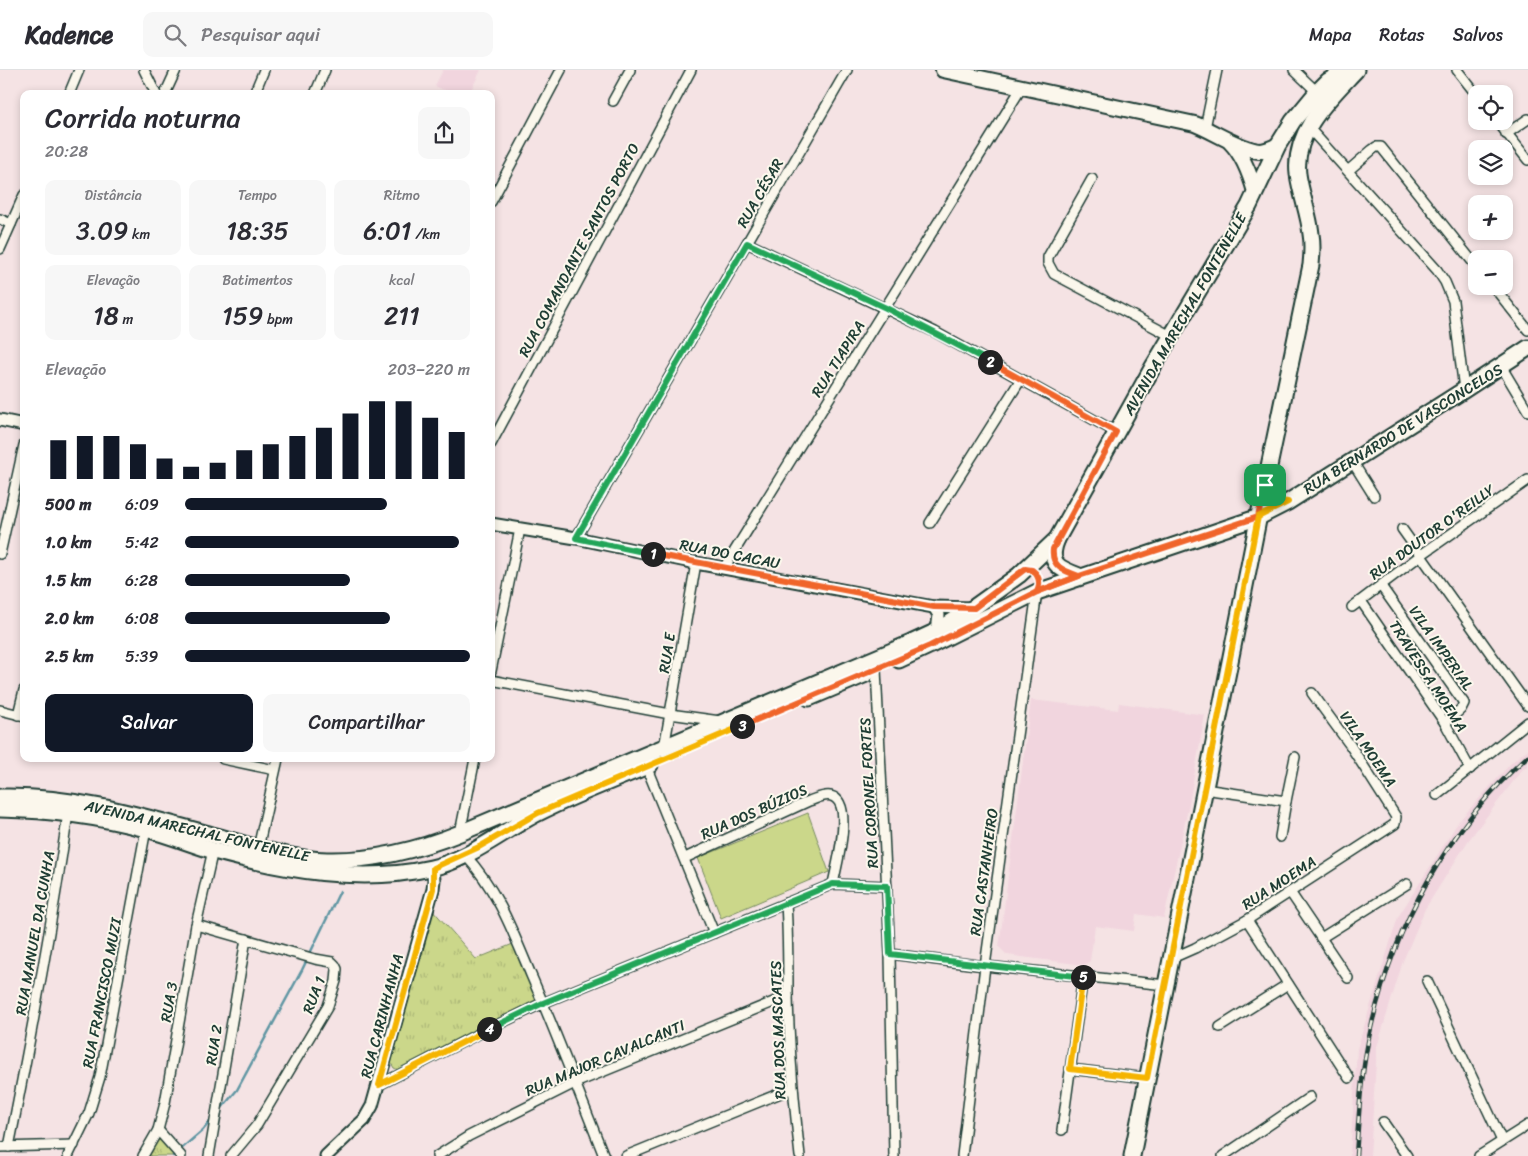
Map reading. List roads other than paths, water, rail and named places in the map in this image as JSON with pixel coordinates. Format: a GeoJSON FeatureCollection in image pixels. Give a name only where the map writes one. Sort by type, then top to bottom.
{"type":"FeatureCollection","features":[{"type":"Feature","properties":{"kind":"main road"},"geometry":{"type":"LineString","coordinates":[[944,70],[1185,121],[1258,151],[1280,142]]}},
{"type":"Feature","properties":{"kind":"main road","name":"AVENIDA MARECHAL FONTENELLE"},"geometry":{"type":"LineString","coordinates":[[0,797],[46,799],[112,809],[280,854],[327,860],[391,855],[429,845],[460,833],[726,722],[937,631],[974,608],[1025,569],[1058,539],[1116,432],[1256,192],[1280,142],[1293,121],[1317,92],[1328,81],[1347,70]]}},
{"type":"Feature","properties":{"kind":"main road"},"geometry":{"type":"LineString","coordinates":[[1132,1156],[1258,517],[1311,265],[1311,235],[1298,176],[1298,160],[1306,133],[1331,97],[1356,70]]}},
{"type":"Feature","properties":{"kind":"main road"},"geometry":{"type":"LineString","coordinates":[[1227,139],[1239,153],[1256,192]]}},
{"type":"Feature","properties":{"kind":"main road","name":"RUA BERNARDO DE VASCONCELOS"},"geometry":{"type":"LineString","coordinates":[[1079,576],[1258,517],[1288,502],[1528,348]]}},
{"type":"Feature","properties":{"kind":"main road"},"geometry":{"type":"LineString","coordinates":[[1265,485],[1268,493],[1274,498],[1279,501],[1288,502]]}},
{"type":"Feature","properties":{"kind":"main road"},"geometry":{"type":"LineString","coordinates":[[1058,539],[1053,549],[1054,562],[1061,570],[1079,576]]}},
{"type":"Feature","properties":{"kind":"main road"},"geometry":{"type":"LineString","coordinates":[[1025,569],[1032,570],[1038,578],[1040,582],[1037,592]]}},
{"type":"Feature","properties":{"kind":"main road","name":"AVENIDA MARECHAL FONTENELLE"},"geometry":{"type":"LineString","coordinates":[[0,809],[68,813],[146,829],[212,850],[278,866],[319,872],[391,874],[433,868],[465,855],[538,813],[876,670],[930,646],[1037,592],[1079,576]]}},
{"type":"Feature","properties":{"kind":"main road"},"geometry":{"type":"LineString","coordinates":[[391,855],[422,854],[428,856],[433,868]]}},
{"type":"Feature","properties":{"kind":"street"},"geometry":{"type":"LineString","coordinates":[[70,90],[79,70]]}},
{"type":"Feature","properties":{"kind":"street"},"geometry":{"type":"LineString","coordinates":[[144,70],[154,90]]}},
{"type":"Feature","properties":{"kind":"street"},"geometry":{"type":"LineString","coordinates":[[167,90],[176,70]]}},
{"type":"Feature","properties":{"kind":"street"},"geometry":{"type":"LineString","coordinates":[[256,90],[264,70]]}},
{"type":"Feature","properties":{"kind":"street"},"geometry":{"type":"LineString","coordinates":[[316,90],[325,70]]}},
{"type":"Feature","properties":{"kind":"street"},"geometry":{"type":"LineString","coordinates":[[495,194],[561,70]]}},
{"type":"Feature","properties":{"kind":"street"},"geometry":{"type":"LineString","coordinates":[[613,101],[630,70]]}},
{"type":"Feature","properties":{"kind":"street","name":"RUA COMANDANTE SANTOS PORTO"},"geometry":{"type":"LineString","coordinates":[[495,437],[692,70]]}},
{"type":"Feature","properties":{"kind":"street","name":"RUA CÉSAR"},"geometry":{"type":"LineString","coordinates":[[576,538],[847,70]]}},
{"type":"Feature","properties":{"kind":"street"},"geometry":{"type":"LineString","coordinates":[[1205,128],[1217,70]]}},
{"type":"Feature","properties":{"kind":"street"},"geometry":{"type":"LineString","coordinates":[[1294,70],[1317,92]]}},
{"type":"Feature","properties":{"kind":"street"},"geometry":{"type":"LineString","coordinates":[[1457,70],[1469,85]]}},
{"type":"Feature","properties":{"kind":"street","name":"RUA TIAPIRA"},"geometry":{"type":"LineString","coordinates":[[724,568],[1022,87]]}},
{"type":"Feature","properties":{"kind":"street"},"geometry":{"type":"LineString","coordinates":[[1506,134],[1528,119]]}},
{"type":"Feature","properties":{"kind":"street"},"geometry":{"type":"LineString","coordinates":[[1503,130],[1528,160]]}},
{"type":"Feature","properties":{"kind":"street"},"geometry":{"type":"LineString","coordinates":[[1306,133],[1349,170],[1438,270],[1453,301],[1464,390]]}},
{"type":"Feature","properties":{"kind":"street"},"geometry":{"type":"LineString","coordinates":[[1349,170],[1376,147],[1381,147],[1468,256]]}},
{"type":"Feature","properties":{"kind":"street"},"geometry":{"type":"LineString","coordinates":[[1092,179],[1048,257],[1051,269],[1054,274],[1171,336]]}},
{"type":"Feature","properties":{"kind":"street"},"geometry":{"type":"LineString","coordinates":[[0,249],[20,204]]}},
{"type":"Feature","properties":{"kind":"street"},"geometry":{"type":"LineString","coordinates":[[0,219],[11,224]]}},
{"type":"Feature","properties":{"kind":"street"},"geometry":{"type":"LineString","coordinates":[[747,243],[935,332],[1116,432]]}},
{"type":"Feature","properties":{"kind":"street"},"geometry":{"type":"LineString","coordinates":[[1500,295],[1528,330]]}},
{"type":"Feature","properties":{"kind":"street"},"geometry":{"type":"LineString","coordinates":[[1502,366],[1528,411]]}},
{"type":"Feature","properties":{"kind":"street"},"geometry":{"type":"LineString","coordinates":[[930,523],[1021,379]]}},
{"type":"Feature","properties":{"kind":"street"},"geometry":{"type":"LineString","coordinates":[[0,420],[20,424]]}},
{"type":"Feature","properties":{"kind":"street"},"geometry":{"type":"LineString","coordinates":[[1352,461],[1374,496]]}},
{"type":"Feature","properties":{"kind":"street"},"geometry":{"type":"LineString","coordinates":[[0,554],[20,463]]}},
{"type":"Feature","properties":{"kind":"street","name":"RUA DOUTOR O'REILLY"},"geometry":{"type":"LineString","coordinates":[[1352,607],[1421,555],[1528,480]]}},
{"type":"Feature","properties":{"kind":"street","name":"RUA DO CACAU"},"geometry":{"type":"LineString","coordinates":[[495,525],[576,538],[696,563],[934,607],[974,608]]}},
{"type":"Feature","properties":{"kind":"street"},"geometry":{"type":"LineString","coordinates":[[495,652],[520,529]]}},
{"type":"Feature","properties":{"kind":"street"},"geometry":{"type":"LineString","coordinates":[[1402,529],[1528,706]]}},
{"type":"Feature","properties":{"kind":"street","name":"RUA E"},"geometry":{"type":"LineString","coordinates":[[664,748],[696,563]]}},
{"type":"Feature","properties":{"kind":"street","name":"VILA IMPERIAL"},"geometry":{"type":"LineString","coordinates":[[1381,586],[1464,703],[1461,709],[1445,722]]}},
{"type":"Feature","properties":{"kind":"street","name":"RUA CASTANHEIRO"},"geometry":{"type":"LineString","coordinates":[[962,1156],[985,966],[1037,592]]}},
{"type":"Feature","properties":{"kind":"street","name":"TRAVESSA MOEMA"},"geometry":{"type":"LineString","coordinates":[[1361,600],[1445,722],[1470,769]]}},
{"type":"Feature","properties":{"kind":"street"},"geometry":{"type":"LineString","coordinates":[[934,607],[938,616],[937,631]]}},
{"type":"Feature","properties":{"kind":"street","name":"RUA CORONEL FORTES"},"geometry":{"type":"LineString","coordinates":[[876,670],[890,954],[894,1156]]}},
{"type":"Feature","properties":{"kind":"street"},"geometry":{"type":"LineString","coordinates":[[495,681],[670,714],[726,722]]}},
{"type":"Feature","properties":{"kind":"street","name":"VILA MOEMA"},"geometry":{"type":"LineString","coordinates":[[1312,693],[1368,771],[1397,821]]}},
{"type":"Feature","properties":{"kind":"street"},"geometry":{"type":"LineString","coordinates":[[0,710],[20,715]]}},
{"type":"Feature","properties":{"kind":"street"},"geometry":{"type":"LineString","coordinates":[[1438,795],[1528,722]]}},
{"type":"Feature","properties":{"kind":"street"},"geometry":{"type":"LineString","coordinates":[[1280,837],[1295,758]]}},
{"type":"Feature","properties":{"kind":"street"},"geometry":{"type":"LineString","coordinates":[[238,762],[275,770]]}},
{"type":"Feature","properties":{"kind":"street"},"geometry":{"type":"LineString","coordinates":[[258,848],[277,762]]}},
{"type":"Feature","properties":{"kind":"street"},"geometry":{"type":"LineString","coordinates":[[460,833],[473,762]]}},
{"type":"Feature","properties":{"kind":"street"},"geometry":{"type":"LineString","coordinates":[[646,766],[685,858],[714,934]]}},
{"type":"Feature","properties":{"kind":"street"},"geometry":{"type":"LineString","coordinates":[[1204,788],[1286,801]]}},
{"type":"Feature","properties":{"kind":"street","name":"RUA DOS BÚZIOS"},"geometry":{"type":"LineString","coordinates":[[685,858],[809,801],[828,796],[834,797],[840,803],[844,820],[843,835],[833,884]]}},
{"type":"Feature","properties":{"kind":"street","name":"RUA MANUEL DA CUNHA"},"geometry":{"type":"LineString","coordinates":[[4,1147],[41,983],[56,901],[68,813]]}},
{"type":"Feature","properties":{"kind":"street","name":"RUA MOEMA"},"geometry":{"type":"LineString","coordinates":[[1170,959],[1195,948],[1246,920],[1397,821]]}},
{"type":"Feature","properties":{"kind":"street","name":"RUA FRANCISCO MUZI"},"geometry":{"type":"LineString","coordinates":[[68,1156],[90,1113],[100,1077],[146,829]]}},
{"type":"Feature","properties":{"kind":"street","name":"RUA 3"},"geometry":{"type":"LineString","coordinates":[[143,1156],[158,1130],[166,1104],[196,924],[212,850]]}},
{"type":"Feature","properties":{"kind":"street"},"geometry":{"type":"LineString","coordinates":[[465,855],[484,877],[502,908],[543,1003],[604,1156]]}},
{"type":"Feature","properties":{"kind":"street","name":"RUA CARINHANHA"},"geometry":{"type":"LineString","coordinates":[[326,1156],[364,1120],[372,1106],[433,889],[433,868]]}},
{"type":"Feature","properties":{"kind":"street"},"geometry":{"type":"LineString","coordinates":[[379,1085],[543,1003],[833,884],[887,886]]}},
{"type":"Feature","properties":{"kind":"street"},"geometry":{"type":"LineString","coordinates":[[1321,938],[1407,884]]}},
{"type":"Feature","properties":{"kind":"street"},"geometry":{"type":"LineString","coordinates":[[1290,892],[1348,978]]}},
{"type":"Feature","properties":{"kind":"street","name":"RUA DOS MASCATES"},"geometry":{"type":"LineString","coordinates":[[786,904],[789,941],[788,996],[792,1088],[800,1156]]}},
{"type":"Feature","properties":{"kind":"street"},"geometry":{"type":"LineString","coordinates":[[1246,920],[1350,1078]]}},
{"type":"Feature","properties":{"kind":"street","name":"RUA 1"},"geometry":{"type":"LineString","coordinates":[[196,924],[332,962],[336,965],[337,969],[336,981],[328,1006],[257,1125],[231,1156]]}},
{"type":"Feature","properties":{"kind":"street","name":"RUA 2"},"geometry":{"type":"LineString","coordinates":[[209,1156],[246,938]]}},
{"type":"Feature","properties":{"kind":"street"},"geometry":{"type":"LineString","coordinates":[[890,954],[1166,985]]}},
{"type":"Feature","properties":{"kind":"street"},"geometry":{"type":"LineString","coordinates":[[1062,1130],[1083,976]]}},
{"type":"Feature","properties":{"kind":"street"},"geometry":{"type":"LineString","coordinates":[[1427,981],[1502,1141]]}},
{"type":"Feature","properties":{"kind":"street"},"geometry":{"type":"LineString","coordinates":[[1220,1027],[1288,984]]}},
{"type":"Feature","properties":{"kind":"street","name":"RUA MAJOR CAVALCANTI"},"geometry":{"type":"LineString","coordinates":[[437,1156],[469,1136],[574,1083],[788,996]]}},
{"type":"Feature","properties":{"kind":"street"},"geometry":{"type":"LineString","coordinates":[[1070,1069],[1147,1078]]}},
{"type":"Feature","properties":{"kind":"street"},"geometry":{"type":"LineString","coordinates":[[626,1156],[792,1088]]}},
{"type":"Feature","properties":{"kind":"street"},"geometry":{"type":"LineString","coordinates":[[1223,1156],[1310,1098]]}},
{"type":"Feature","properties":{"kind":"street"},"geometry":{"type":"LineString","coordinates":[[1383,1122],[1407,1156]]}},
{"type":"Feature","properties":{"kind":"street"},"geometry":{"type":"LineString","coordinates":[[1479,1156],[1528,1124]]}},
{"type":"Feature","properties":{"kind":"street"},"geometry":{"type":"LineString","coordinates":[[158,1130],[178,1152]]}},
{"type":"Feature","properties":{"kind":"street"},"geometry":{"type":"LineString","coordinates":[[4,1147],[74,1146]]}},
{"type":"Feature","properties":{"kind":"waterway"},"geometry":{"type":"LineString","coordinates":[[221,1109],[237,1090],[302,970],[340,891]]}},
{"type":"Feature","properties":{"kind":"waterway"},"geometry":{"type":"LineString","coordinates":[[173,1156],[203,1130],[212,1119]]}},
{"type":"Feature","properties":{"kind":"railway"},"geometry":{"type":"LineString","coordinates":[[1356,1156],[1365,1060],[1381,990],[1394,952],[1410,915],[1450,846],[1473,814],[1528,756]]}}]}
